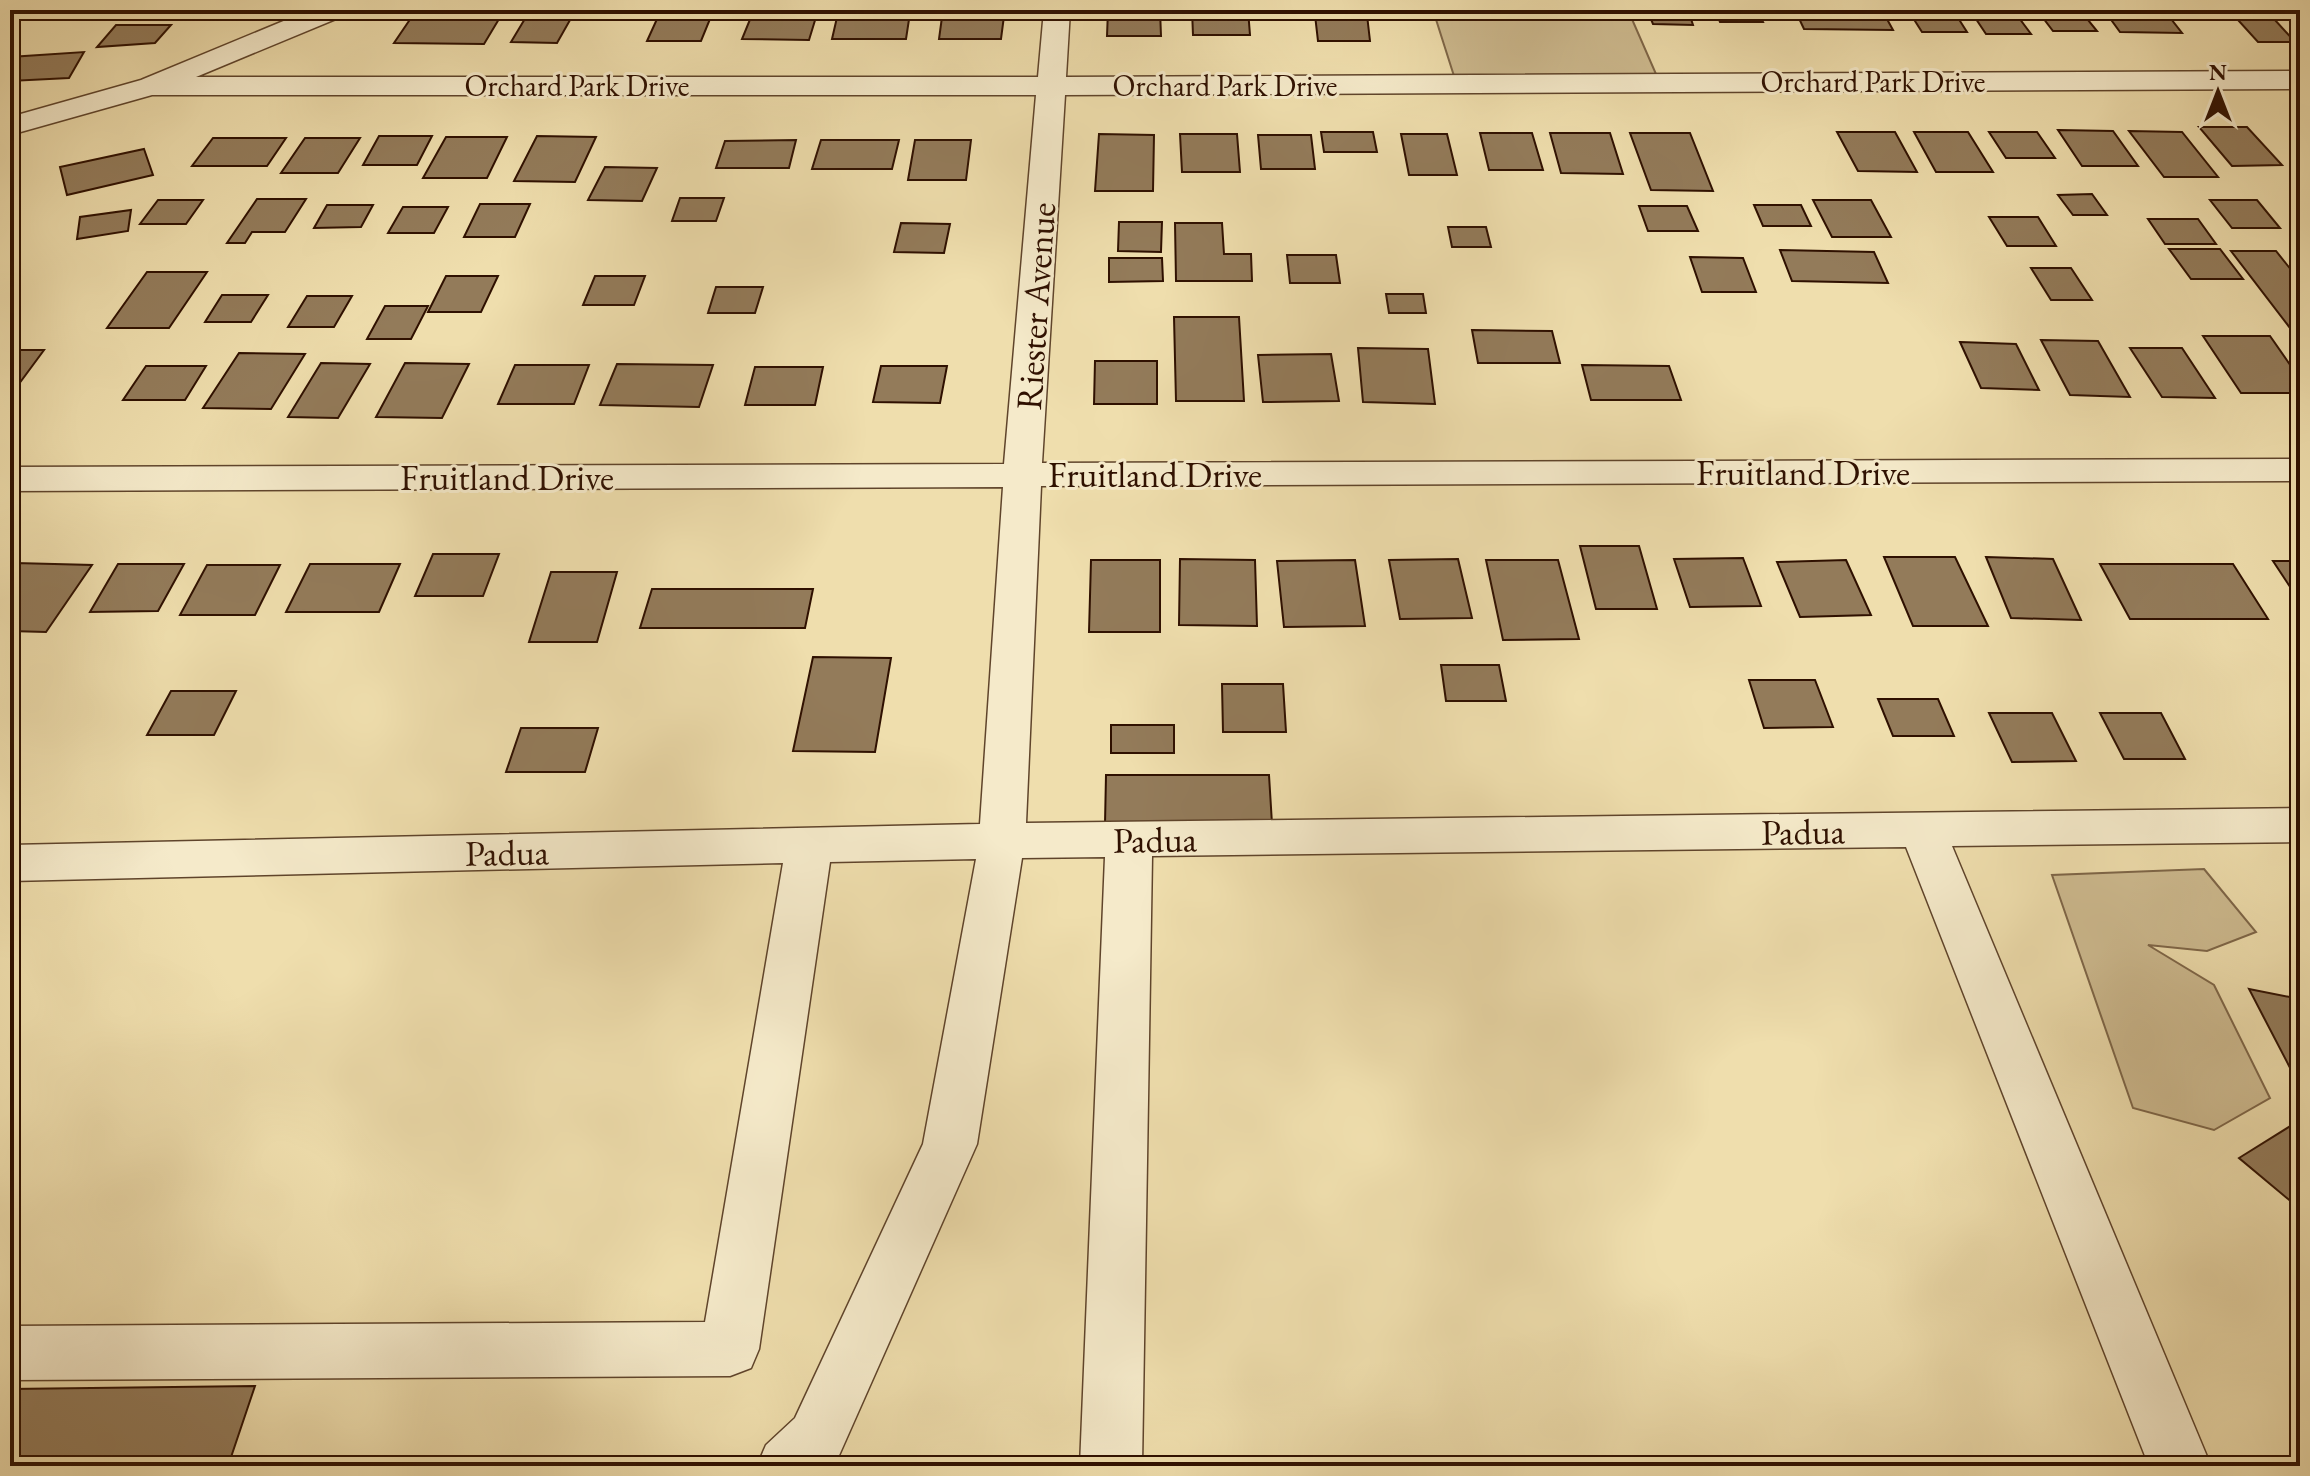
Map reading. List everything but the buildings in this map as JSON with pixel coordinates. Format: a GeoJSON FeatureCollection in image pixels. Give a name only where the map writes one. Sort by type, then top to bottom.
{"type":"FeatureCollection","features":[{"type":"Feature","properties":{"kind":"street"},"geometry":{"type":"LineString","coordinates":[[10,126],[151,86],[333,10]]}},
{"type":"Feature","properties":{"kind":"street","name":"Riester Avenue"},"geometry":{"type":"LineString","coordinates":[[788,1466],[816,1439],[950,1144],[1002,841],[1022,475],[1057,10]]}},
{"type":"Feature","properties":{"kind":"street","name":"Orchard Park Drive"},"geometry":{"type":"LineString","coordinates":[[151,86],[1052,86],[2300,80]]}},
{"type":"Feature","properties":{"kind":"street","name":"Fruitland Drive"},"geometry":{"type":"LineString","coordinates":[[10,479],[2300,470]]}},
{"type":"Feature","properties":{"kind":"street","name":"Padua"},"geometry":{"type":"LineString","coordinates":[[10,863],[1002,841],[2300,825]]}},
{"type":"Feature","properties":{"kind":"street"},"geometry":{"type":"LineString","coordinates":[[1922,830],[2180,1466]]}},
{"type":"Feature","properties":{"kind":"street"},"geometry":{"type":"LineString","coordinates":[[1111,1466],[1129,840]]}},
{"type":"Feature","properties":{"kind":"street"},"geometry":{"type":"LineString","coordinates":[[10,1353],[730,1349],[809,845]]}},
{"type":"Feature","properties":{"kind":"shaded area"},"geometry":{"type":"Polygon","coordinates":[[[1433,10],[1628,10],[1656,74],[1454,76],[1433,10]]]}},
{"type":"Feature","properties":{"kind":"shaded area"},"geometry":{"type":"Polygon","coordinates":[[[2204,869],[2256,932],[2207,951],[2148,945],[2214,985],[2270,1098],[2214,1130],[2133,1108],[2052,875],[2204,869]]]}}]}
